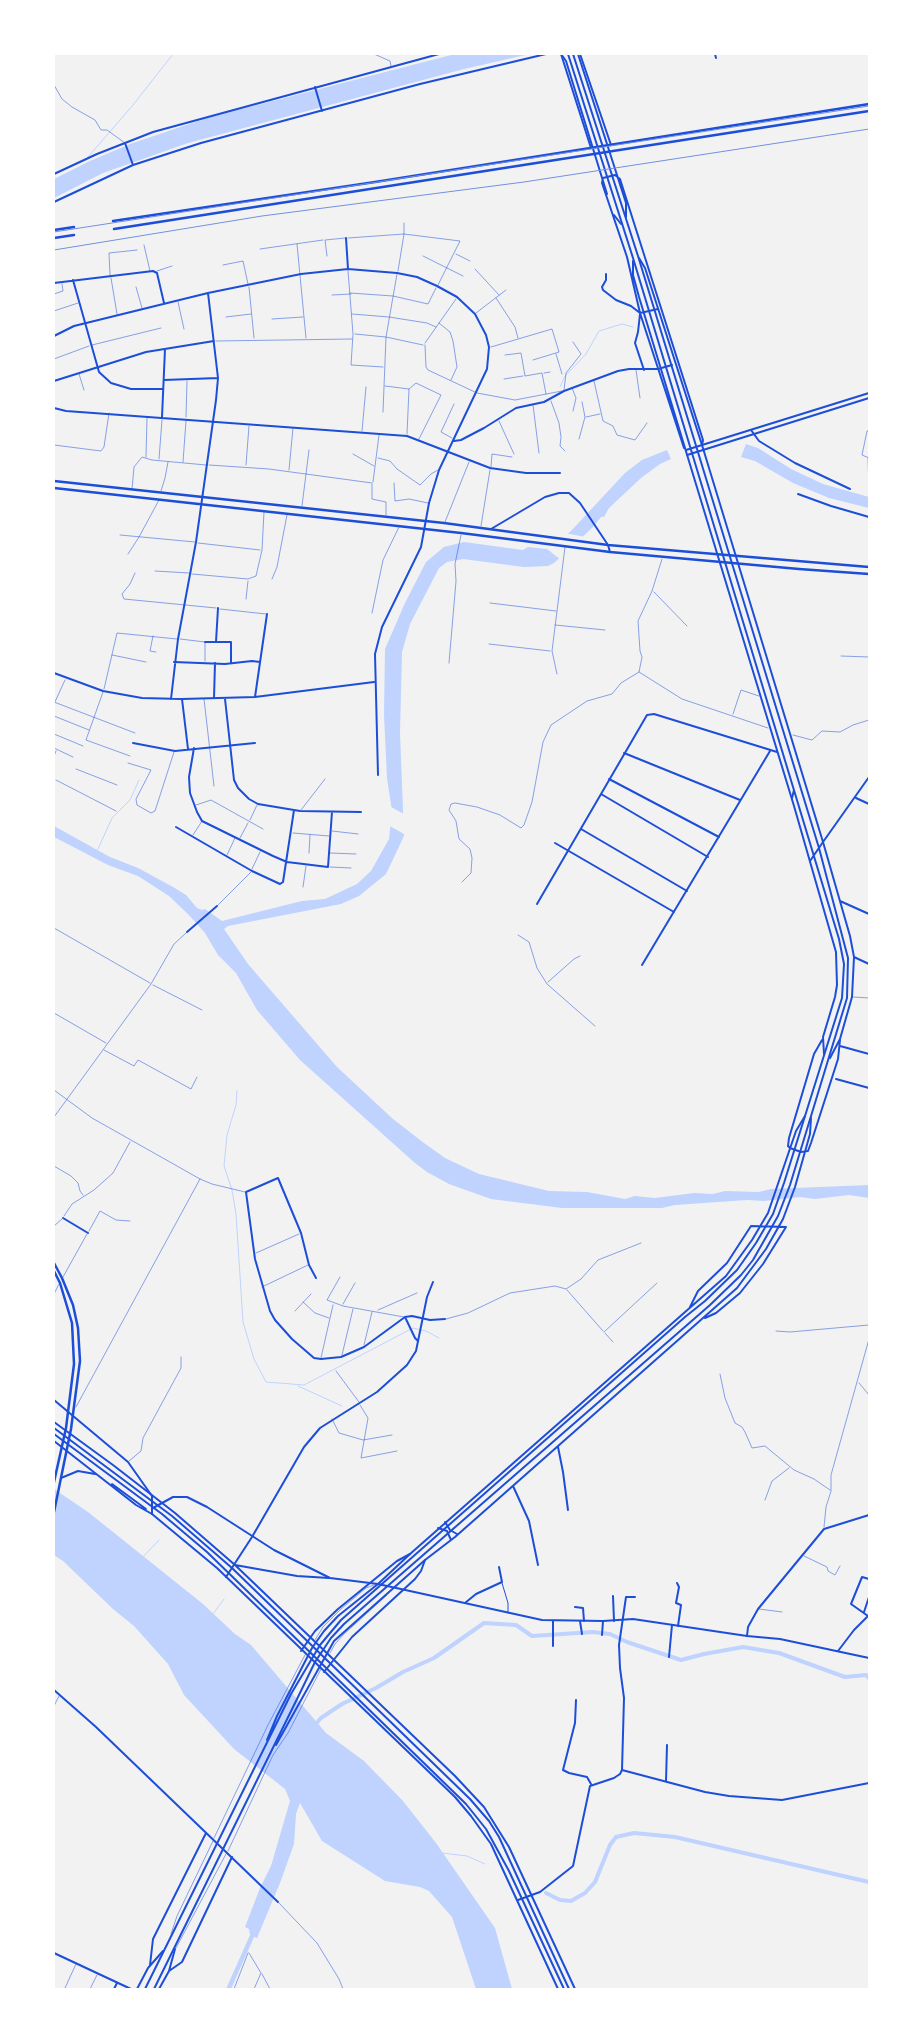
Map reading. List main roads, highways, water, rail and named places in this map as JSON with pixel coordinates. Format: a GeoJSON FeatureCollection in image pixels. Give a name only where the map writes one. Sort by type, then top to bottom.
{"type":"FeatureCollection","features":[{"type":"Feature","properties":{"kind":"main road"},"geometry":{"type":"LineString","coordinates":[[112,221],[376,182],[869,104]]}},
{"type":"Feature","properties":{"kind":"main road"},"geometry":{"type":"LineString","coordinates":[[114,229],[869,112]]}},
{"type":"Feature","properties":{"kind":"main road"},"geometry":{"type":"LineString","coordinates":[[54,230],[74,227]]}},
{"type":"Feature","properties":{"kind":"main road"},"geometry":{"type":"LineString","coordinates":[[54,238],[74,235]]}},
{"type":"Feature","properties":{"kind":"main road"},"geometry":{"type":"LineString","coordinates":[[54,481],[386,517],[461,533],[566,547],[869,574]]}},
{"type":"Feature","properties":{"kind":"main road"},"geometry":{"type":"LineString","coordinates":[[54,488],[400,526],[425,526],[444,523],[608,545],[869,567]]}},
{"type":"Feature","properties":{"kind":"main road"},"geometry":{"type":"LineString","coordinates":[[54,1263],[73,1305],[78,1328],[80,1361],[76,1398],[54,1512]]}},
{"type":"Feature","properties":{"kind":"main road"},"geometry":{"type":"LineString","coordinates":[[54,1271],[60,1283],[72,1323],[74,1364],[66,1428],[54,1482]]}},
{"type":"Feature","properties":{"kind":"water"},"geometry":{"type":"Polygon","coordinates":[[[455,54],[530,54],[464,69],[188,143],[103,173],[54,198],[54,179],[130,144],[207,118],[455,54]]]}},
{"type":"Feature","properties":{"kind":"water"},"geometry":{"type":"Polygon","coordinates":[[[746,444],[758,448],[791,469],[823,484],[869,497],[869,508],[829,498],[793,483],[755,461],[741,457],[746,444]]]}},
{"type":"Feature","properties":{"kind":"water"},"geometry":{"type":"Polygon","coordinates":[[[667,450],[671,459],[660,464],[641,478],[609,508],[604,517],[601,517],[593,527],[554,563],[548,566],[524,567],[463,559],[447,562],[439,568],[410,624],[402,652],[400,733],[404,836],[386,874],[359,896],[341,904],[228,926],[224,929],[248,964],[337,1067],[393,1119],[424,1143],[445,1158],[479,1174],[549,1191],[587,1192],[625,1199],[635,1196],[655,1198],[694,1193],[713,1194],[725,1191],[759,1192],[771,1189],[869,1185],[869,1198],[849,1195],[815,1199],[800,1197],[764,1201],[747,1200],[675,1205],[662,1208],[562,1208],[491,1199],[449,1184],[415,1163],[300,1060],[257,1010],[236,973],[218,955],[205,933],[169,896],[138,876],[108,865],[54,837],[54,826],[110,857],[138,868],[173,887],[186,895],[197,908],[205,909],[222,921],[302,901],[325,899],[357,884],[371,871],[389,839],[392,811],[387,778],[384,715],[385,649],[405,603],[426,562],[444,547],[464,542],[523,550],[528,547],[547,549],[571,531],[625,473],[642,460],[667,450]]]}},
{"type":"Feature","properties":{"kind":"water"},"geometry":{"type":"Polygon","coordinates":[[[54,1489],[88,1512],[203,1604],[235,1634],[251,1645],[326,1733],[364,1761],[403,1801],[436,1843],[495,1928],[512,1989],[476,1989],[452,1917],[429,1891],[420,1887],[385,1881],[322,1841],[300,1803],[296,1814],[294,1844],[280,1883],[257,1938],[254,1937],[231,1989],[226,1989],[250,1935],[249,1929],[245,1927],[271,1866],[290,1801],[285,1789],[234,1749],[184,1695],[168,1664],[134,1626],[54,1555],[54,1489]]]}},
{"type":"Feature","properties":{"kind":"waterway"},"geometry":{"type":"LineString","coordinates":[[88,157],[133,105],[173,54]]}},
{"type":"Feature","properties":{"kind":"waterway"},"geometry":{"type":"LineString","coordinates":[[560,387],[565,376],[586,354],[599,331],[622,324],[633,327]]}},
{"type":"Feature","properties":{"kind":"waterway"},"geometry":{"type":"LineString","coordinates":[[98,849],[112,818],[130,800],[139,780]]}},
{"type":"Feature","properties":{"kind":"waterway"},"geometry":{"type":"LineString","coordinates":[[237,1091],[236,1105],[227,1135],[224,1166],[232,1190],[236,1214],[243,1322],[254,1359],[266,1382],[304,1385],[413,1328],[426,1331],[439,1338]]}},
{"type":"Feature","properties":{"kind":"waterway"},"geometry":{"type":"LineString","coordinates":[[298,1386],[342,1406]]}},
{"type":"Feature","properties":{"kind":"waterway"},"geometry":{"type":"LineString","coordinates":[[142,1558],[159,1540]]}},
{"type":"Feature","properties":{"kind":"waterway"},"geometry":{"type":"LineString","coordinates":[[213,1614],[224,1599]]}},
{"type":"Feature","properties":{"kind":"waterway"},"geometry":{"type":"LineString","coordinates":[[315,1725],[321,1718],[342,1704],[434,1658],[484,1623],[516,1625],[532,1636],[593,1632],[610,1634],[627,1642],[681,1660],[743,1647],[779,1653],[845,1677],[866,1675],[869,1678]]}},
{"type":"Feature","properties":{"kind":"waterway"},"geometry":{"type":"LineString","coordinates":[[546,1893],[560,1900],[571,1901],[585,1893],[595,1882],[610,1845],[616,1837],[634,1833],[675,1837],[869,1882]]}},
{"type":"Feature","properties":{"kind":"waterway"},"geometry":{"type":"LineString","coordinates":[[442,1853],[467,1856],[485,1864]]}},
{"type":"Feature","properties":{"kind":"railway"},"geometry":{"type":"LineString","coordinates":[[54,232],[869,106]]}},
{"type":"Feature","properties":{"kind":"railway"},"geometry":{"type":"LineString","coordinates":[[54,250],[262,216],[524,182],[869,129]]}}]}
